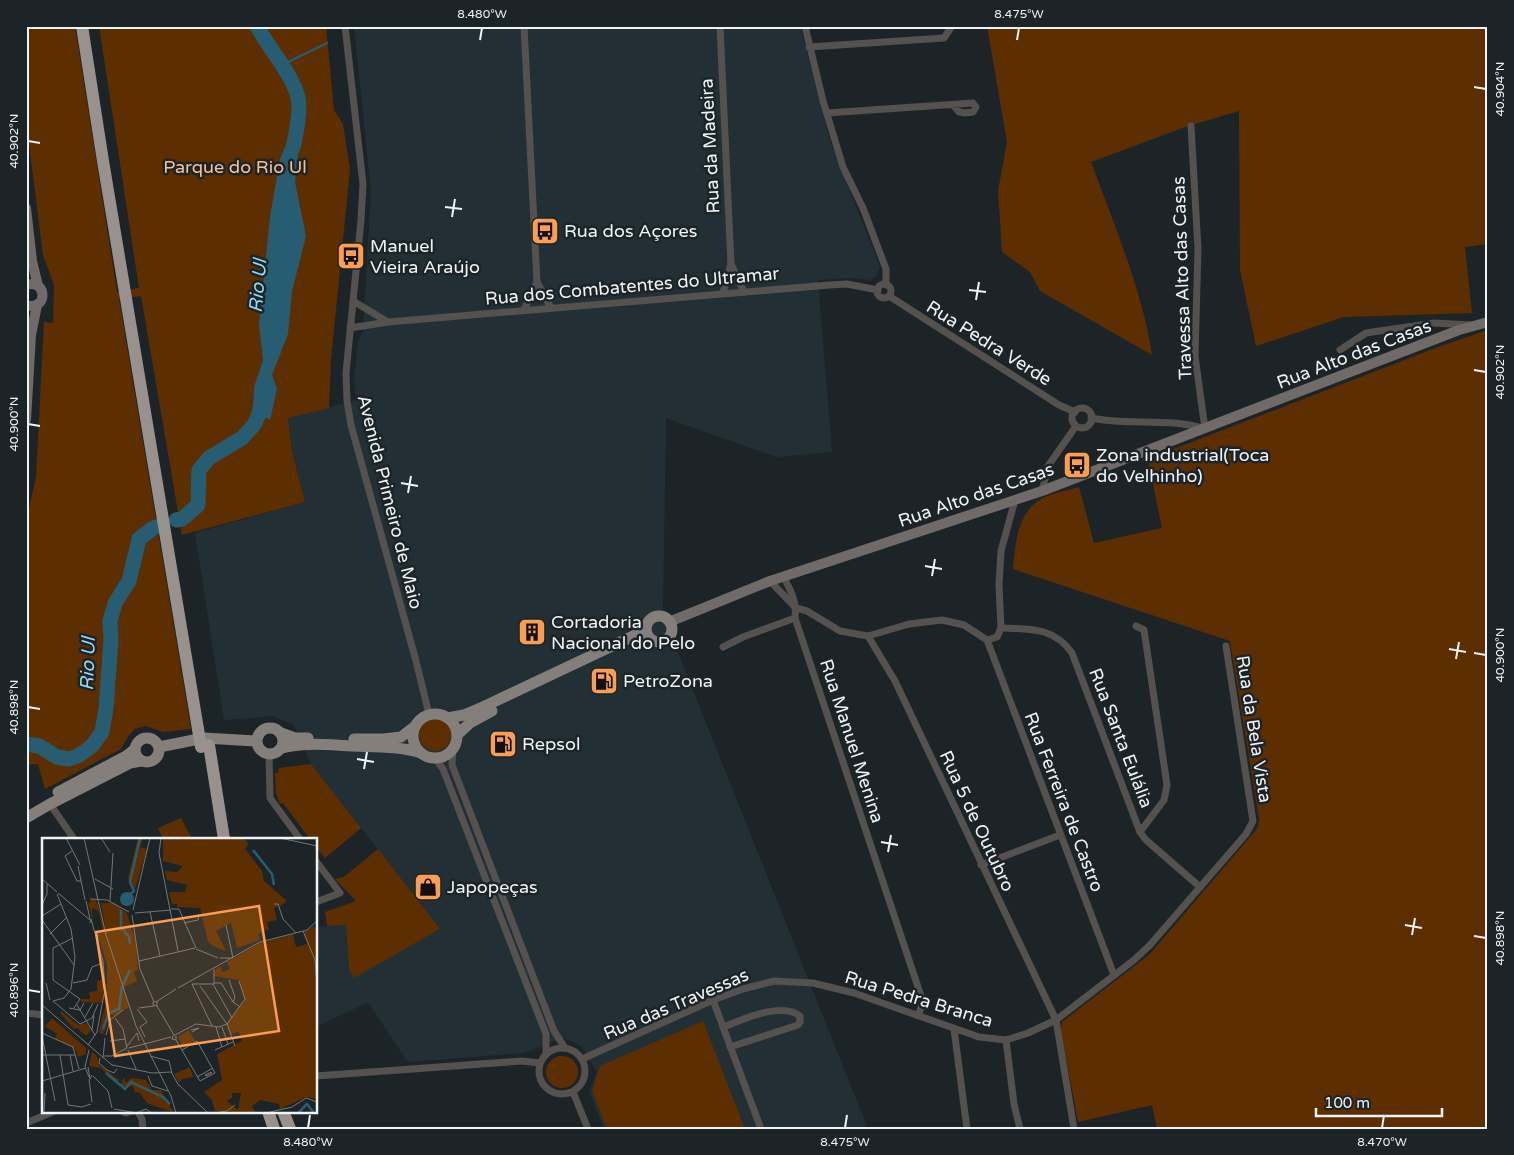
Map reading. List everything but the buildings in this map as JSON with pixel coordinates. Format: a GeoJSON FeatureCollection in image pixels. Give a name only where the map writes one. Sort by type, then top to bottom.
{"type":"FeatureCollection","features":[{"type":"Feature","properties":{"kind":"highway"},"geometry":{"type":"LineString","coordinates":[[82,26],[104,170],[202,728]]}},
{"type":"Feature","properties":{"kind":"highway"},"geometry":{"type":"LineString","coordinates":[[88,26],[108,160],[205,746],[224,838]]}},
{"type":"Feature","properties":{"kind":"highway"},"geometry":{"type":"LineString","coordinates":[[205,746],[217,838]]}},
{"type":"Feature","properties":{"kind":"highway"},"geometry":{"type":"LineString","coordinates":[[268,1112],[274,1129]]}},
{"type":"Feature","properties":{"kind":"highway"},"geometry":{"type":"LineString","coordinates":[[282,1112],[285,1129]]}},
{"type":"Feature","properties":{"kind":"highway"},"geometry":{"type":"LineString","coordinates":[[282,1112],[290,1129]]}},
{"type":"Feature","properties":{"kind":"main road"},"geometry":{"type":"LineString","coordinates":[[26,208],[32,261],[38,286]]}},
{"type":"Feature","properties":{"kind":"main road"},"geometry":{"type":"LineString","coordinates":[[26,285],[38,286],[42,289],[43,296],[41,302],[37,305],[26,305]]}},
{"type":"Feature","properties":{"kind":"main road"},"geometry":{"type":"LineString","coordinates":[[26,420],[31,335],[37,305]]}},
{"type":"Feature","properties":{"kind":"main road","name":"Rua Alto das Casas"},"geometry":{"type":"LineString","coordinates":[[669,622],[783,576],[1042,491],[1488,322]]}},
{"type":"Feature","properties":{"kind":"main road"},"geometry":{"type":"LineString","coordinates":[[654,617],[663,617],[671,626],[670,634],[665,640],[657,641],[648,634],[648,622],[654,617]]}},
{"type":"Feature","properties":{"kind":"main road"},"geometry":{"type":"LineString","coordinates":[[648,634],[470,723],[457,736],[453,748],[442,757],[428,757],[406,748],[293,745],[269,755],[259,749],[256,741],[259,733],[266,728],[274,728],[281,733],[295,738],[384,739],[401,737],[414,727],[418,721],[429,714],[436,713],[448,718],[464,716],[648,634]]}},
{"type":"Feature","properties":{"kind":"main road"},"geometry":{"type":"LineString","coordinates":[[448,718],[456,729],[457,736]]}},
{"type":"Feature","properties":{"kind":"main road"},"geometry":{"type":"LineString","coordinates":[[414,727],[413,741],[421,753]]}},
{"type":"Feature","properties":{"kind":"main road"},"geometry":{"type":"LineString","coordinates":[[281,733],[284,740],[282,748]]}},
{"type":"Feature","properties":{"kind":"main road"},"geometry":{"type":"LineString","coordinates":[[26,808],[126,756],[144,738],[155,741],[159,747],[159,754],[155,760],[148,763],[141,761],[130,763],[26,818]]}},
{"type":"Feature","properties":{"kind":"main road"},"geometry":{"type":"LineString","coordinates":[[159,747],[204,738],[256,741]]}},
{"type":"Feature","properties":{"kind":"main road"},"geometry":{"type":"LineString","coordinates":[[135,749],[136,756],[141,761]]}},
{"type":"Feature","properties":{"kind":"street","name":"Avenida Primeiro de Maio"},"geometry":{"type":"LineString","coordinates":[[345,26],[363,184],[346,373],[347,402],[351,425],[429,714]]}},
{"type":"Feature","properties":{"kind":"street"},"geometry":{"type":"LineString","coordinates":[[524,26],[537,282],[551,308]]}},
{"type":"Feature","properties":{"kind":"street","name":"Rua da Madeira"},"geometry":{"type":"LineString","coordinates":[[720,26],[731,264],[722,293]]}},
{"type":"Feature","properties":{"kind":"street"},"geometry":{"type":"LineString","coordinates":[[805,26],[809,47],[843,167],[863,208],[886,269],[886,285],[891,291],[886,298],[881,297],[878,290],[881,286],[886,285]]}},
{"type":"Feature","properties":{"kind":"street"},"geometry":{"type":"LineString","coordinates":[[809,47],[944,38],[952,26]]}},
{"type":"Feature","properties":{"kind":"street"},"geometry":{"type":"LineString","coordinates":[[827,113],[954,106]]}},
{"type":"Feature","properties":{"kind":"street","name":"Travessa Alto das Casas"},"geometry":{"type":"LineString","coordinates":[[1191,126],[1198,249],[1195,356],[1205,429]]}},
{"type":"Feature","properties":{"kind":"street","name":"Rua da Madeira"},"geometry":{"type":"LineString","coordinates":[[731,264],[744,292]]}},
{"type":"Feature","properties":{"kind":"street"},"geometry":{"type":"LineString","coordinates":[[524,310],[537,282]]}},
{"type":"Feature","properties":{"kind":"street","name":"Rua dos Combatentes do Ultramar"},"geometry":{"type":"LineString","coordinates":[[350,328],[388,322],[847,284],[878,290]]}},
{"type":"Feature","properties":{"kind":"street","name":"Rua Pedra Verde"},"geometry":{"type":"LineString","coordinates":[[889,296],[1059,405],[1075,412]]}},
{"type":"Feature","properties":{"kind":"street"},"geometry":{"type":"LineString","coordinates":[[353,301],[388,322]]}},
{"type":"Feature","properties":{"kind":"street"},"geometry":{"type":"LineString","coordinates":[[1340,350],[1366,333],[1399,327],[1434,323],[1474,326]]}},
{"type":"Feature","properties":{"kind":"street"},"geometry":{"type":"LineString","coordinates":[[1084,409],[1091,418],[1089,424],[1084,428],[1076,426],[1072,418],[1075,412],[1084,409]]}},
{"type":"Feature","properties":{"kind":"street"},"geometry":{"type":"LineString","coordinates":[[1091,418],[1109,422],[1192,425],[1205,429]]}},
{"type":"Feature","properties":{"kind":"street"},"geometry":{"type":"LineString","coordinates":[[1042,491],[1048,466],[1076,426]]}},
{"type":"Feature","properties":{"kind":"street"},"geometry":{"type":"LineString","coordinates":[[770,581],[796,608],[807,611],[840,631],[868,636],[909,624],[942,620],[964,625],[987,640],[997,637],[1001,628],[1000,551],[1015,500]]}},
{"type":"Feature","properties":{"kind":"street"},"geometry":{"type":"LineString","coordinates":[[723,647],[743,637],[795,618],[794,596],[783,576]]}},
{"type":"Feature","properties":{"kind":"street","name":"Rua Manuel Menina"},"geometry":{"type":"LineString","coordinates":[[795,618],[923,1002],[918,1016]]}},
{"type":"Feature","properties":{"kind":"street"},"geometry":{"type":"LineString","coordinates":[[1136,626],[1144,630],[1167,785],[1164,800],[1140,832]]}},
{"type":"Feature","properties":{"kind":"street","name":"Rua Santa Eulália"},"geometry":{"type":"LineString","coordinates":[[1001,628],[1036,630],[1053,635],[1064,643],[1072,653],[1140,832],[1146,840],[1200,887]]}},
{"type":"Feature","properties":{"kind":"street","name":"Rua 5 de Outubro"},"geometry":{"type":"LineString","coordinates":[[868,636],[895,681],[980,865],[1056,1020],[1074,1129]]}},
{"type":"Feature","properties":{"kind":"street","name":"Rua Ferreira de Castro"},"geometry":{"type":"LineString","coordinates":[[987,640],[1114,975]]}},
{"type":"Feature","properties":{"kind":"street","name":"Rua da Bela Vista"},"geometry":{"type":"LineString","coordinates":[[1200,887],[1246,834],[1253,821],[1226,646]]}},
{"type":"Feature","properties":{"kind":"street"},"geometry":{"type":"LineString","coordinates":[[453,748],[452,765],[554,1030],[565,1048]]}},
{"type":"Feature","properties":{"kind":"street"},"geometry":{"type":"LineString","coordinates":[[269,755],[270,798],[299,838]]}},
{"type":"Feature","properties":{"kind":"street"},"geometry":{"type":"LineString","coordinates":[[435,758],[443,769],[546,1034],[546,1054]]}},
{"type":"Feature","properties":{"kind":"street"},"geometry":{"type":"LineString","coordinates":[[50,804],[73,838]]}},
{"type":"Feature","properties":{"kind":"street"},"geometry":{"type":"LineString","coordinates":[[980,865],[1060,835]]}},
{"type":"Feature","properties":{"kind":"street"},"geometry":{"type":"LineString","coordinates":[[318,864],[340,893],[318,901]]}},
{"type":"Feature","properties":{"kind":"street","name":"Rua Pedra Branca"},"geometry":{"type":"LineString","coordinates":[[813,983],[854,993],[979,1037],[1006,1040],[1028,1033],[1056,1020],[1134,960],[1150,945],[1200,887]]}},
{"type":"Feature","properties":{"kind":"street","name":"Rua das Travessas"},"geometry":{"type":"LineString","coordinates":[[582,1059],[713,1000],[743,989],[774,981],[813,983]]}},
{"type":"Feature","properties":{"kind":"street"},"geometry":{"type":"LineString","coordinates":[[713,1000],[761,1129]]}},
{"type":"Feature","properties":{"kind":"street"},"geometry":{"type":"LineString","coordinates":[[723,1027],[762,1013],[788,1011],[795,1012],[800,1016],[798,1025],[730,1047]]}},
{"type":"Feature","properties":{"kind":"street"},"geometry":{"type":"LineString","coordinates":[[26,1013],[42,1014]]}},
{"type":"Feature","properties":{"kind":"street"},"geometry":{"type":"LineString","coordinates":[[954,1029],[967,1129]]}},
{"type":"Feature","properties":{"kind":"street"},"geometry":{"type":"LineString","coordinates":[[1006,1040],[1014,1104],[1020,1129]]}},
{"type":"Feature","properties":{"kind":"street"},"geometry":{"type":"LineString","coordinates":[[556,1048],[565,1048],[573,1050],[582,1059],[585,1075],[581,1085],[573,1092],[559,1094],[546,1088],[539,1076],[540,1063],[546,1054],[556,1048]]}},
{"type":"Feature","properties":{"kind":"street"},"geometry":{"type":"LineString","coordinates":[[318,1076],[522,1061],[540,1063]]}},
{"type":"Feature","properties":{"kind":"street"},"geometry":{"type":"LineString","coordinates":[[573,1092],[588,1129]]}},
{"type":"Feature","properties":{"kind":"street"},"geometry":{"type":"LineString","coordinates":[[26,1123],[52,1112]]}},
{"type":"Feature","properties":{"kind":"street"},"geometry":{"type":"LineString","coordinates":[[136,1112],[142,1119],[143,1129]]}},
{"type":"Feature","properties":{"kind":"shaded area"},"geometry":{"type":"Polygon","coordinates":[[[354,26],[800,26],[830,141],[880,267],[876,277],[869,280],[850,278],[818,280],[832,452],[776,457],[666,418],[663,610],[661,610],[868,1129],[604,1129],[589,1091],[597,1072],[581,1046],[564,1038],[524,1053],[408,1062],[368,1002],[318,1026],[318,927],[346,925],[349,970],[354,977],[440,929],[311,764],[294,725],[273,716],[224,720],[195,533],[305,502],[292,450],[288,418],[357,400],[354,381],[358,340],[363,332],[371,192],[354,26]]]}},
{"type":"Feature","properties":{"kind":"green space","name":"Parque do Rio Ul"},"geometry":{"type":"Polygon","coordinates":[[[26,26],[75,26],[117,292],[139,288],[99,26],[326,26],[334,110],[343,124],[350,169],[331,359],[329,408],[288,418],[292,451],[305,502],[182,535],[141,296],[119,299],[191,729],[163,732],[146,726],[135,729],[121,749],[45,789],[38,764],[26,765],[26,523],[36,477],[44,322],[53,323],[54,285],[43,255],[26,120],[26,26]]]}},
{"type":"Feature","properties":{"kind":"green space"},"geometry":{"type":"Polygon","coordinates":[[[987,26],[1488,26],[1488,244],[1465,247],[1472,313],[1344,317],[1256,346],[1240,270],[1239,111],[1185,127],[1091,162],[1134,282],[1152,355],[1040,291],[1030,272],[1002,252],[998,191],[1007,142],[987,26]]]}},
{"type":"Feature","properties":{"kind":"green space"},"geometry":{"type":"Polygon","coordinates":[[[1488,330],[1488,1129],[1157,1129],[1152,1105],[1078,1122],[1061,1031],[1062,1022],[1150,954],[1256,830],[1259,819],[1230,641],[1013,569],[1021,523],[1031,507],[1042,498],[1079,487],[1094,543],[1162,528],[1148,459],[1438,347],[1488,330]]]}},
{"type":"Feature","properties":{"kind":"green space"},"geometry":{"type":"Polygon","coordinates":[[[435,719],[441,720],[446,724],[450,729],[450,741],[446,746],[441,750],[435,751],[429,750],[424,746],[420,741],[419,735],[420,729],[424,724],[429,720],[435,719]]]}},
{"type":"Feature","properties":{"kind":"green space"},"geometry":{"type":"Polygon","coordinates":[[[311,764],[361,828],[325,858],[318,849],[318,838],[309,838],[283,803],[280,804],[276,793],[275,773],[278,773],[279,768],[311,764]]]}},
{"type":"Feature","properties":{"kind":"green space"},"geometry":{"type":"Polygon","coordinates":[[[181,818],[191,838],[163,838],[158,828],[181,818]]]}},
{"type":"Feature","properties":{"kind":"green space"},"geometry":{"type":"Polygon","coordinates":[[[378,849],[440,929],[354,978],[349,970],[346,925],[327,926],[325,912],[356,901],[335,879],[344,877],[378,849]]]}},
{"type":"Feature","properties":{"kind":"green space"},"geometry":{"type":"Polygon","coordinates":[[[703,1021],[745,1129],[607,1129],[592,1091],[600,1066],[703,1021]]]}},
{"type":"Feature","properties":{"kind":"green space"},"geometry":{"type":"Polygon","coordinates":[[[562,1056],[568,1057],[573,1061],[577,1066],[577,1078],[573,1083],[568,1087],[562,1088],[556,1087],[551,1083],[547,1078],[546,1072],[547,1066],[551,1061],[556,1057],[562,1056]]]}},
{"type":"Feature","properties":{"kind":"water"},"geometry":{"type":"Polygon","coordinates":[[[297,130],[299,144],[295,182],[306,236],[292,291],[288,334],[272,375],[277,389],[270,420],[253,411],[254,387],[263,360],[259,325],[270,217],[280,159],[291,132],[297,130]]]}},
{"type":"Feature","properties":{"kind":"waterway","name":"Rio Ul"},"geometry":{"type":"LineString","coordinates":[[257,26],[285,70],[298,97],[299,115],[293,148]]}},
{"type":"Feature","properties":{"kind":"waterway"},"geometry":{"type":"LineString","coordinates":[[282,65],[327,43]]}},
{"type":"Feature","properties":{"kind":"waterway","name":"Rio Ul"},"geometry":{"type":"LineString","coordinates":[[176,520],[182,519],[198,505],[199,470],[209,458],[242,438],[254,425],[259,414],[262,396]]}},
{"type":"Feature","properties":{"kind":"waterway","name":"Rio Ul"},"geometry":{"type":"LineString","coordinates":[[26,744],[39,746],[57,757],[69,759],[78,756],[92,746],[102,732],[106,709],[111,639],[110,621],[115,603],[129,581],[139,539],[153,528],[159,526]]}},
{"type":"Feature","properties":{"kind":"place","name":"Rua dos Açores"},"geometry":{"type":"Point","coordinates":[545,231]}},
{"type":"Feature","properties":{"kind":"place","name":"Manuel Vieira Araújo"},"geometry":{"type":"Point","coordinates":[351,256]}},
{"type":"Feature","properties":{"kind":"place","name":"Zona industrial(Toca do Velhinho)"},"geometry":{"type":"Point","coordinates":[1077,465]}},
{"type":"Feature","properties":{"kind":"place","name":"Cortadoria Nacional do Pelo"},"geometry":{"type":"Point","coordinates":[532,632]}},
{"type":"Feature","properties":{"kind":"place","name":"PetroZona"},"geometry":{"type":"Point","coordinates":[604,681]}},
{"type":"Feature","properties":{"kind":"place","name":"Repsol"},"geometry":{"type":"Point","coordinates":[503,744]}},
{"type":"Feature","properties":{"kind":"place","name":"Japopeças"},"geometry":{"type":"Point","coordinates":[428,887]}}]}
